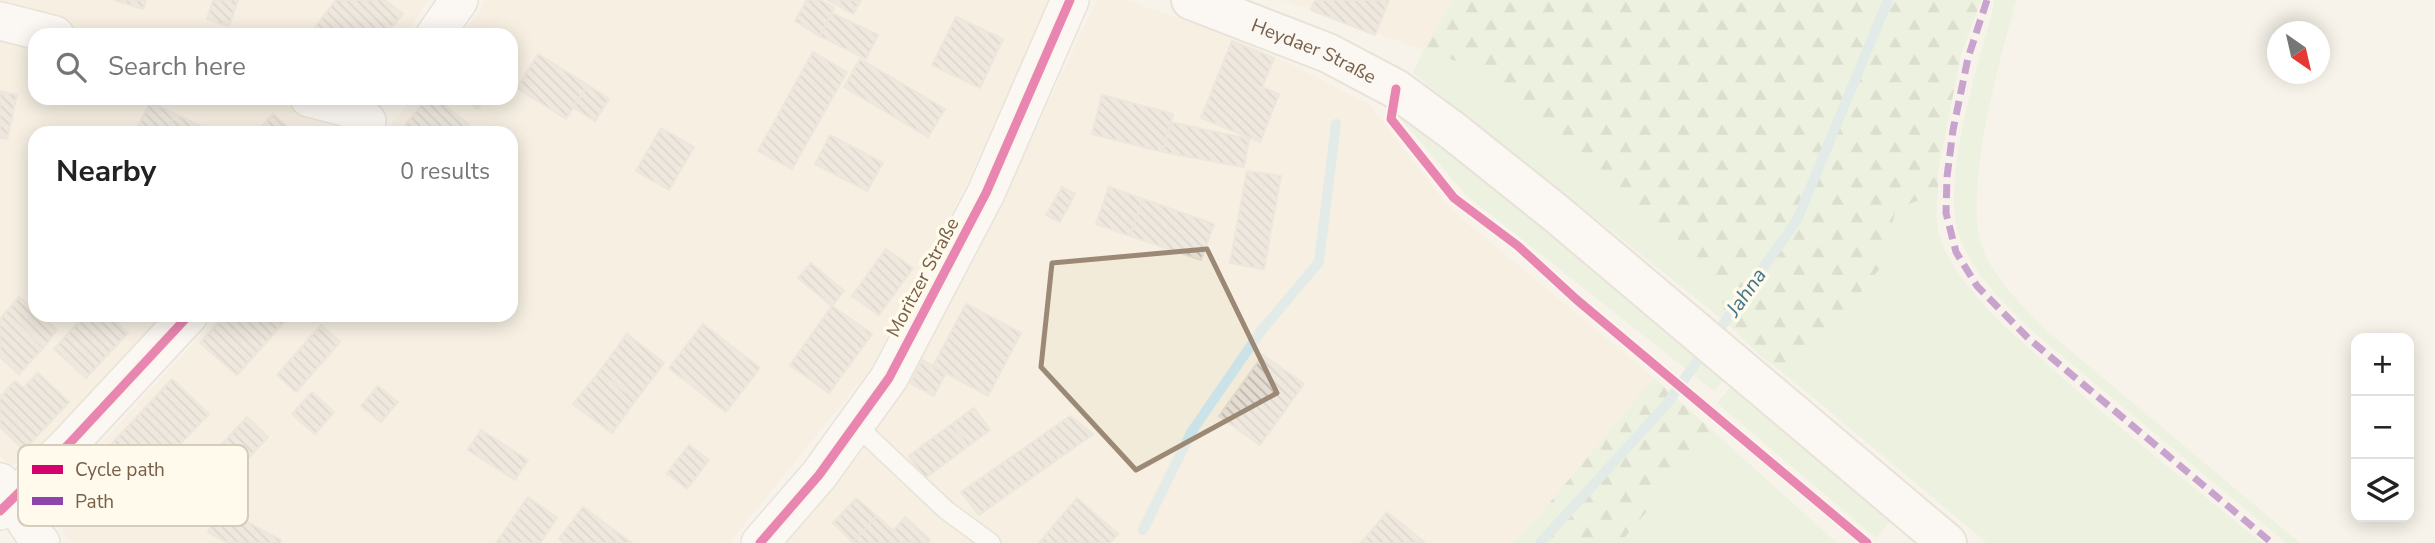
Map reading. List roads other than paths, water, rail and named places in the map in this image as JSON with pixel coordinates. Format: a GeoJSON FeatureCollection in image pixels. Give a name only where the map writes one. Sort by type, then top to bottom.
{"type":"FeatureCollection","features":[{"type":"Feature","properties":{"kind":"main road","name":"Heydaer Straße"},"geometry":{"type":"LineString","coordinates":[[1191,0],[1328,53],[1396,89],[1557,214],[1947,543]]}},
{"type":"Feature","properties":{"kind":"street"},"geometry":{"type":"LineString","coordinates":[[440,28],[459,0]]}},
{"type":"Feature","properties":{"kind":"street","name":"Moritzer Straße"},"geometry":{"type":"LineString","coordinates":[[760,543],[819,475],[888,378],[986,194],[1070,0]]}},
{"type":"Feature","properties":{"kind":"street"},"geometry":{"type":"LineString","coordinates":[[0,21],[28,28]]}},
{"type":"Feature","properties":{"kind":"street"},"geometry":{"type":"LineString","coordinates":[[336,105],[370,117]]}},
{"type":"Feature","properties":{"kind":"street"},"geometry":{"type":"LineString","coordinates":[[68,445],[183,322]]}},
{"type":"Feature","properties":{"kind":"street"},"geometry":{"type":"LineString","coordinates":[[18,486],[4,497],[18,515]]}},
{"type":"Feature","properties":{"kind":"street"},"geometry":{"type":"LineString","coordinates":[[26,526],[41,543]]}},
{"type":"Feature","properties":{"kind":"lane"},"geometry":{"type":"LineString","coordinates":[[856,425],[946,510],[991,543]]}},
{"type":"Feature","properties":{"kind":"waterway","name":"Jahna"},"geometry":{"type":"LineString","coordinates":[[1540,543],[1666,405],[1797,220],[1888,0]]}},
{"type":"Feature","properties":{"kind":"waterway"},"geometry":{"type":"LineString","coordinates":[[1143,530],[1192,431],[1261,331],[1319,262],[1336,124]]}}]}
